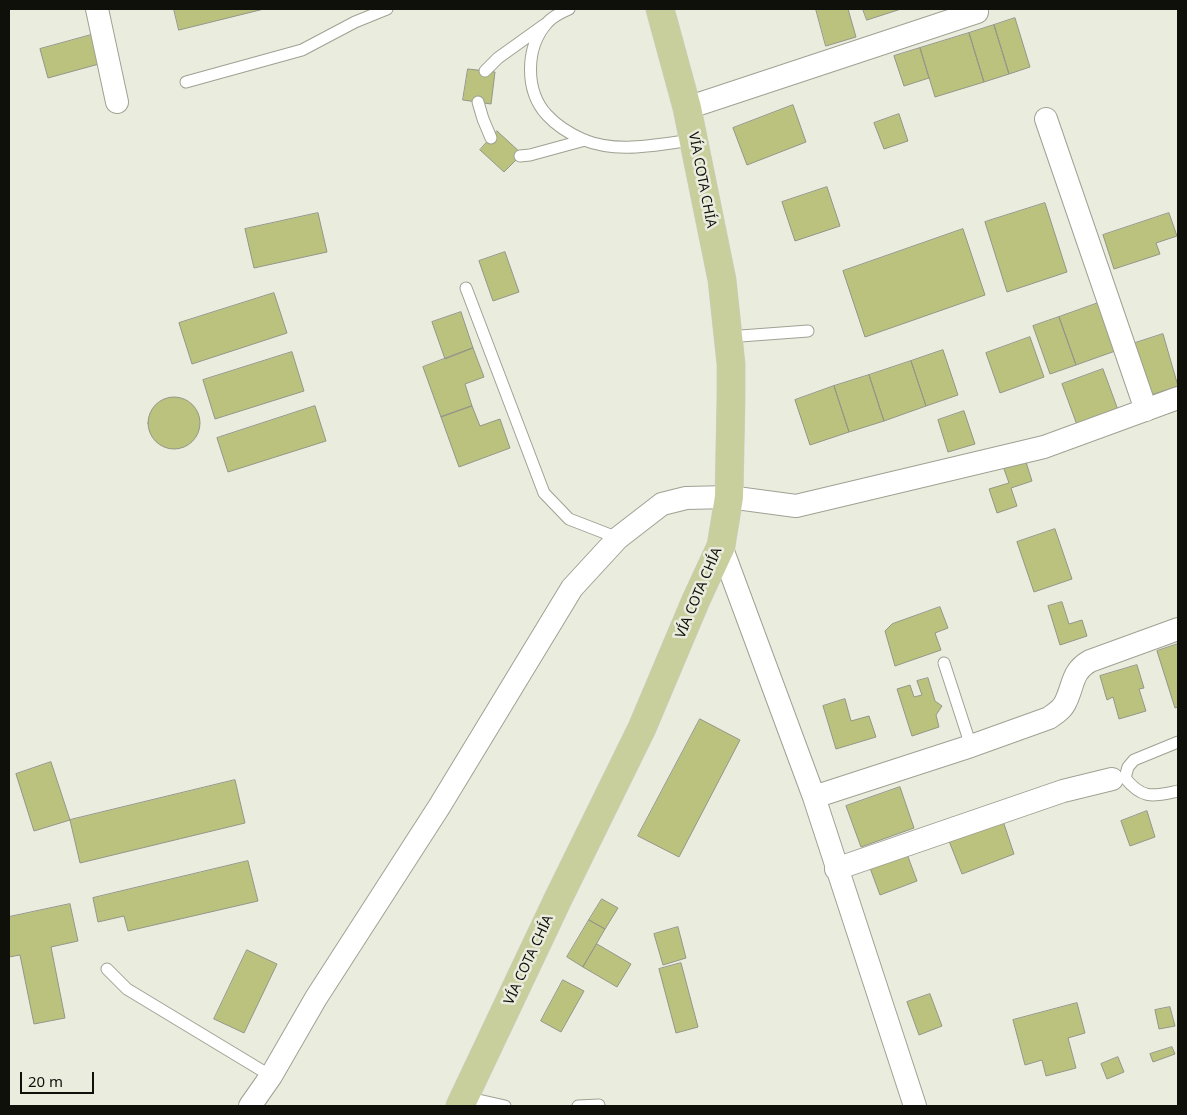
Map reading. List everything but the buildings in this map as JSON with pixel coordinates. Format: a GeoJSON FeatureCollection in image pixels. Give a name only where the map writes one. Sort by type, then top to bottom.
{"type":"FeatureCollection","features":[{"type":"Feature","properties":{"kind":"main road","name":"VÍA COTA CHÍA"},"geometry":{"type":"LineString","coordinates":[[462,1102],[558,899],[642,728],[721,546],[729,497],[731,398],[728,337],[722,280],[687,108],[660,9]]}},
{"type":"Feature","properties":{"kind":"street"},"geometry":{"type":"LineString","coordinates":[[98,9],[117,102]]}},
{"type":"Feature","properties":{"kind":"street"},"geometry":{"type":"LineString","coordinates":[[687,108],[977,12]]}},
{"type":"Feature","properties":{"kind":"street"},"geometry":{"type":"LineString","coordinates":[[1046,119],[1146,410]]}},
{"type":"Feature","properties":{"kind":"street"},"geometry":{"type":"LineString","coordinates":[[250,1106],[271,1076],[316,998],[439,807],[572,588],[618,538],[662,504],[686,498],[729,497],[796,506],[1044,447],[1178,398]]}},
{"type":"Feature","properties":{"kind":"street"},"geometry":{"type":"LineString","coordinates":[[721,546],[814,798],[915,1106]]}},
{"type":"Feature","properties":{"kind":"street"},"geometry":{"type":"LineString","coordinates":[[814,798],[1049,718],[1058,712],[1066,702],[1075,675],[1081,666],[1178,629]]}},
{"type":"Feature","properties":{"kind":"street"},"geometry":{"type":"LineString","coordinates":[[836,869],[1063,791],[1119,778]]}},
{"type":"Feature","properties":{"kind":"lane"},"geometry":{"type":"LineString","coordinates":[[186,82],[302,50],[355,22],[387,9]]}},
{"type":"Feature","properties":{"kind":"lane"},"geometry":{"type":"LineString","coordinates":[[486,71],[498,58],[569,9]]}},
{"type":"Feature","properties":{"kind":"lane"},"geometry":{"type":"LineString","coordinates":[[547,23],[536,42],[532,54],[531,78],[537,101],[545,114],[556,124],[585,140],[601,145],[622,148],[694,140]]}},
{"type":"Feature","properties":{"kind":"lane"},"geometry":{"type":"LineString","coordinates":[[478,102],[491,138]]}},
{"type":"Feature","properties":{"kind":"lane"},"geometry":{"type":"LineString","coordinates":[[520,156],[530,156],[585,140]]}},
{"type":"Feature","properties":{"kind":"lane"},"geometry":{"type":"LineString","coordinates":[[466,288],[544,493],[569,519],[618,538]]}},
{"type":"Feature","properties":{"kind":"lane"},"geometry":{"type":"LineString","coordinates":[[728,337],[808,331]]}},
{"type":"Feature","properties":{"kind":"lane"},"geometry":{"type":"LineString","coordinates":[[944,663],[971,746]]}},
{"type":"Feature","properties":{"kind":"lane"},"geometry":{"type":"LineString","coordinates":[[1178,742],[1134,760],[1119,778],[1137,791],[1151,796],[1178,792]]}},
{"type":"Feature","properties":{"kind":"lane"},"geometry":{"type":"LineString","coordinates":[[108,969],[127,988],[271,1076]]}},
{"type":"Feature","properties":{"kind":"lane"},"geometry":{"type":"LineString","coordinates":[[462,1102],[505,1106]]}},
{"type":"Feature","properties":{"kind":"lane"},"geometry":{"type":"LineString","coordinates":[[578,1106],[600,1106]]}}]}
